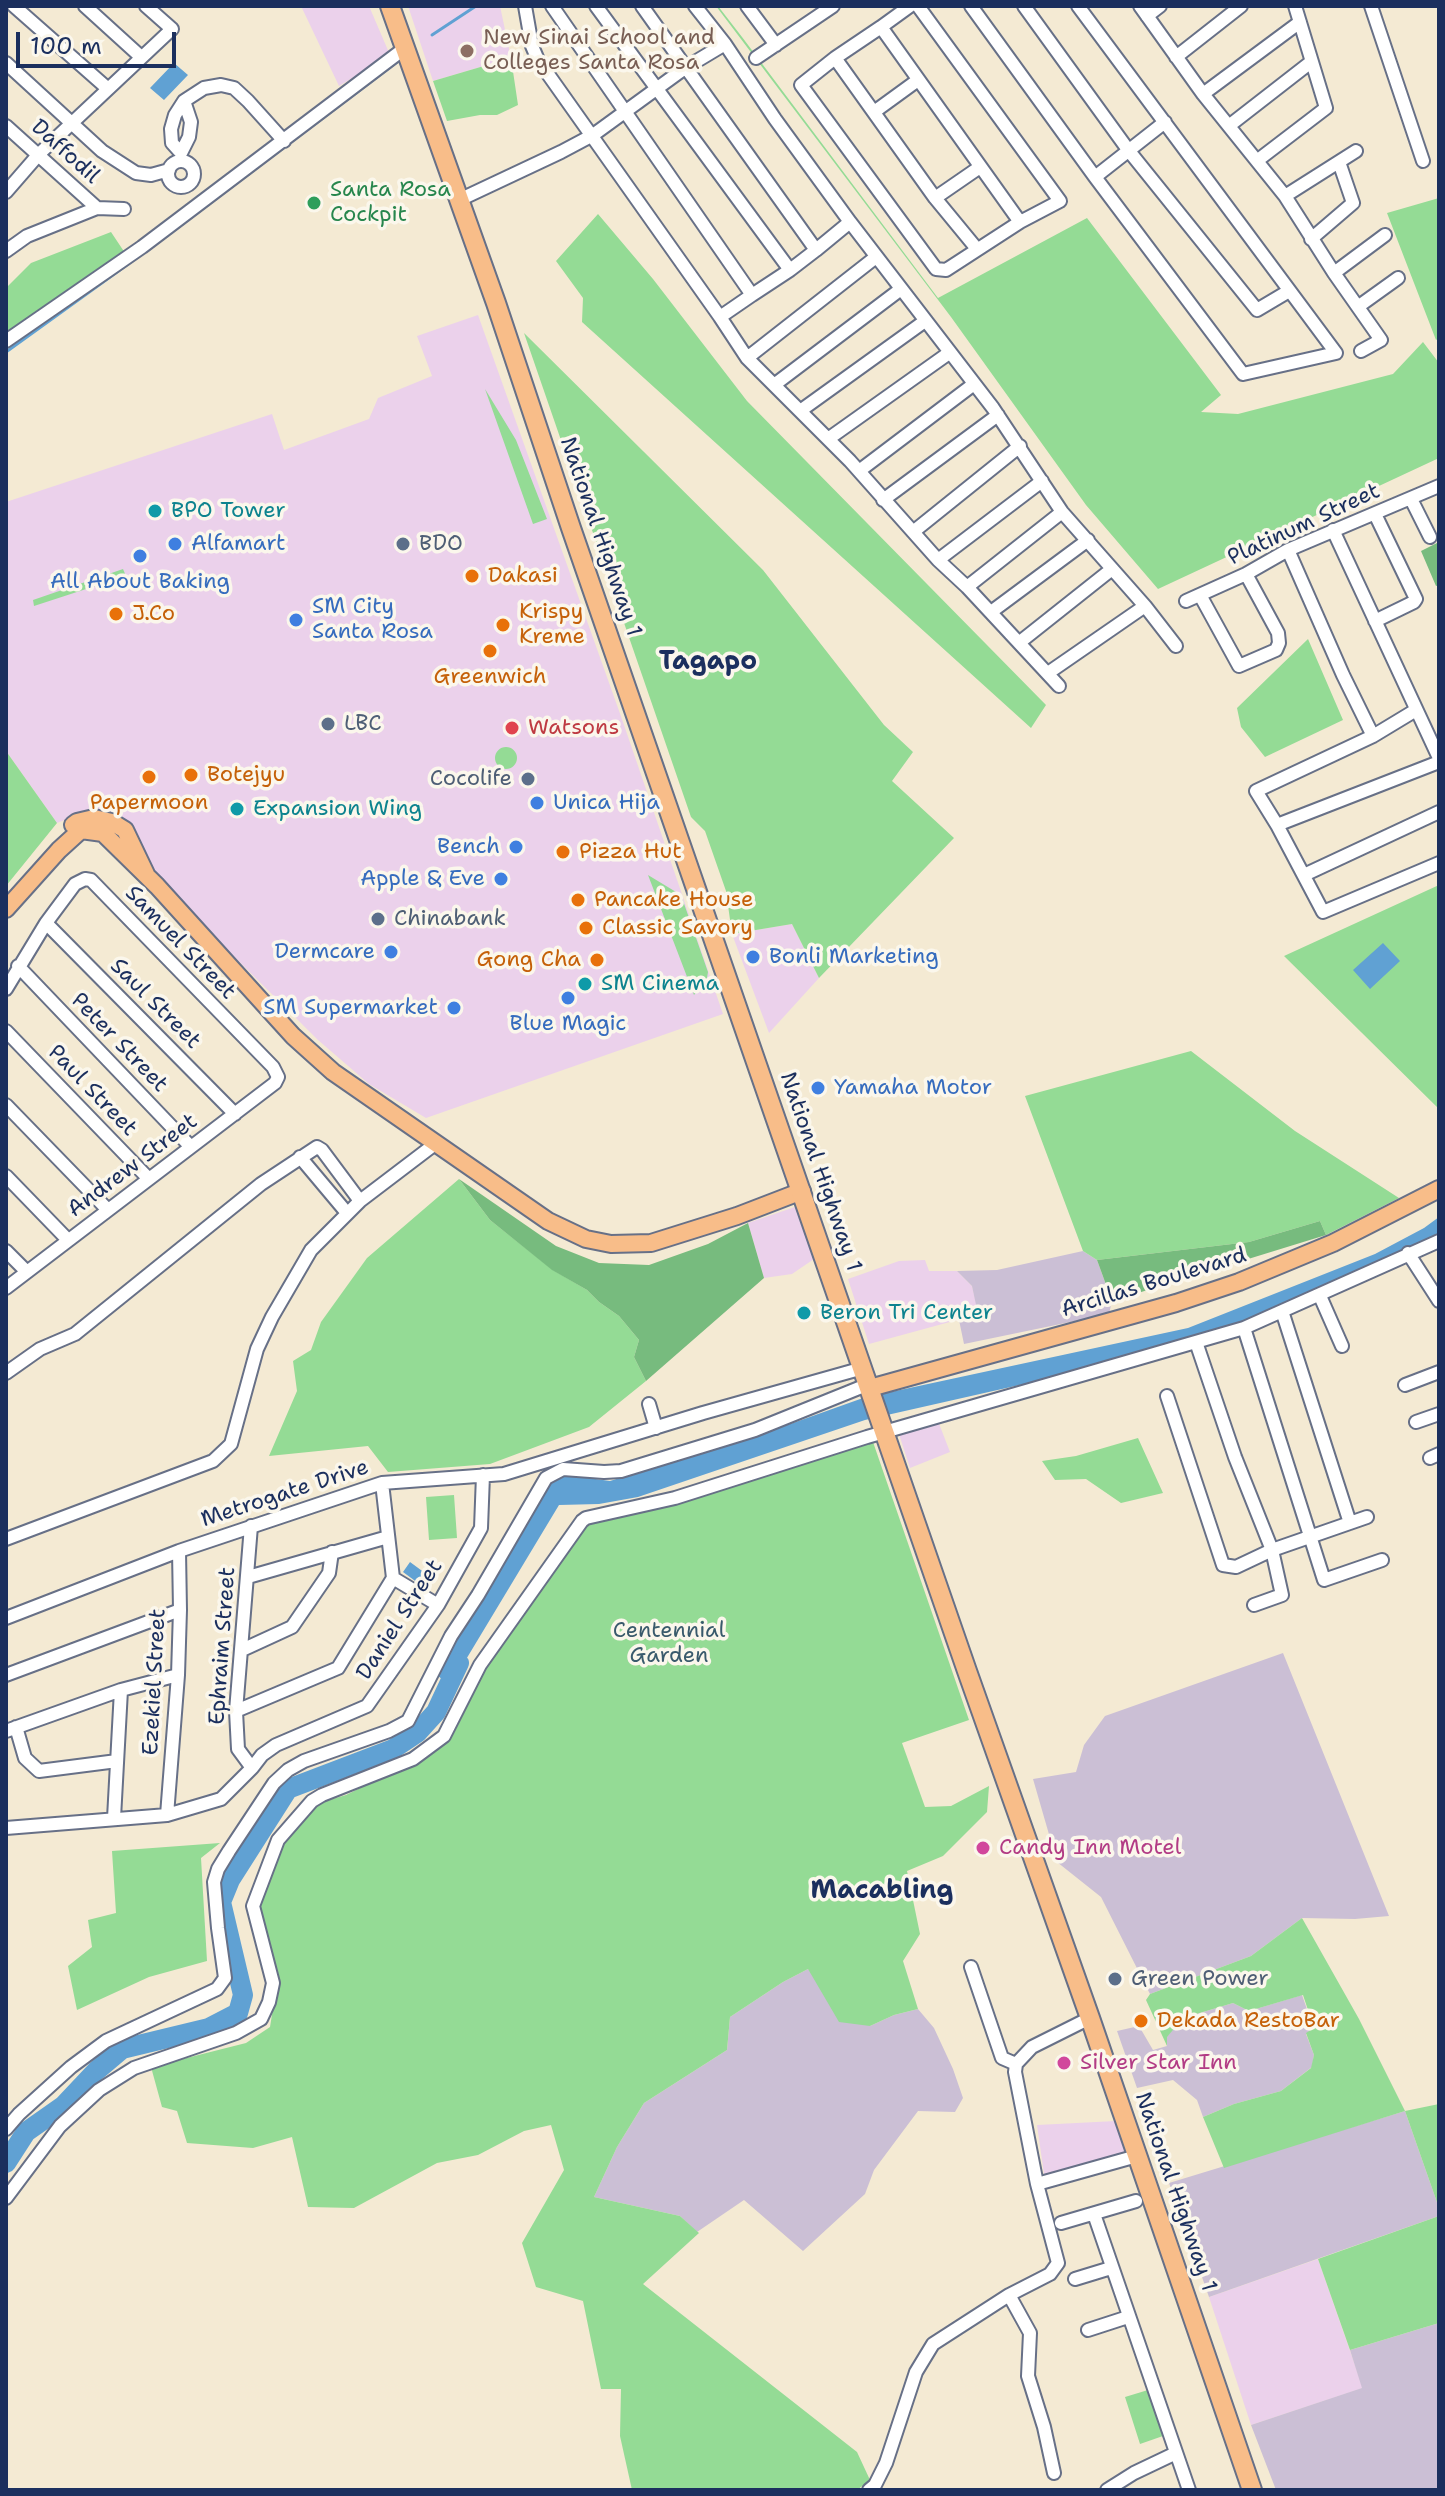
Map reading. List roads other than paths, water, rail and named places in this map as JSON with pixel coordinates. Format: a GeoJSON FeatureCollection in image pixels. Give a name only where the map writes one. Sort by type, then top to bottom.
{"type":"FeatureCollection","features":[{"type":"Feature","properties":{"kind":"highway","name":"National Highway 1"},"geometry":{"type":"LineString","coordinates":[[390,6],[1252,2490]]}},
{"type":"Feature","properties":{"kind":"main road"},"geometry":{"type":"LineString","coordinates":[[6,897],[77,822],[94,818],[112,822],[125,830],[147,876]]}},
{"type":"Feature","properties":{"kind":"main road"},"geometry":{"type":"LineString","coordinates":[[6,909],[50,859],[81,830],[103,833],[147,876],[305,1047],[341,1078],[548,1221],[586,1239],[611,1244],[651,1243],[737,1216],[802,1191]]}},
{"type":"Feature","properties":{"kind":"main road","name":"Arcillas Boulevard"},"geometry":{"type":"LineString","coordinates":[[866,1380],[1176,1303],[1239,1282],[1333,1243],[1439,1189]]}},
{"type":"Feature","properties":{"kind":"street"},"geometry":{"type":"LineString","coordinates":[[14,6],[107,88]]}},
{"type":"Feature","properties":{"kind":"street"},"geometry":{"type":"LineString","coordinates":[[85,6],[140,56]]}},
{"type":"Feature","properties":{"kind":"street"},"geometry":{"type":"LineString","coordinates":[[6,192],[39,154],[172,29],[146,6]]}},
{"type":"Feature","properties":{"kind":"street"},"geometry":{"type":"LineString","coordinates":[[525,6],[533,51],[747,358],[859,471],[938,560],[1059,686]]}},
{"type":"Feature","properties":{"kind":"street"},"geometry":{"type":"LineString","coordinates":[[552,6],[752,295]]}},
{"type":"Feature","properties":{"kind":"street"},"geometry":{"type":"LineString","coordinates":[[596,6],[790,270]]}},
{"type":"Feature","properties":{"kind":"street"},"geometry":{"type":"LineString","coordinates":[[642,6],[816,250]]}},
{"type":"Feature","properties":{"kind":"street"},"geometry":{"type":"LineString","coordinates":[[695,6],[725,44],[748,62],[850,222],[998,415],[1062,512],[1176,646]]}},
{"type":"Feature","properties":{"kind":"street"},"geometry":{"type":"LineString","coordinates":[[748,6],[776,45]]}},
{"type":"Feature","properties":{"kind":"street"},"geometry":{"type":"LineString","coordinates":[[748,62],[833,6]]}},
{"type":"Feature","properties":{"kind":"street"},"geometry":{"type":"LineString","coordinates":[[910,6],[801,85],[936,269],[946,270],[1020,222],[1060,201],[918,6]]}},
{"type":"Feature","properties":{"kind":"street"},"geometry":{"type":"LineString","coordinates":[[971,6],[1243,374],[1336,353],[1078,6]]}},
{"type":"Feature","properties":{"kind":"street"},"geometry":{"type":"LineString","coordinates":[[1024,6],[1129,151],[1257,310],[1289,291]]}},
{"type":"Feature","properties":{"kind":"street"},"geometry":{"type":"LineString","coordinates":[[1160,6],[1143,11],[1203,94],[1285,196],[1381,340],[1361,351]]}},
{"type":"Feature","properties":{"kind":"street"},"geometry":{"type":"LineString","coordinates":[[1176,57],[1241,6]]}},
{"type":"Feature","properties":{"kind":"street"},"geometry":{"type":"LineString","coordinates":[[1258,160],[1326,108],[1295,6]]}},
{"type":"Feature","properties":{"kind":"street"},"geometry":{"type":"LineString","coordinates":[[1371,6],[1423,161]]}},
{"type":"Feature","properties":{"kind":"street"},"geometry":{"type":"LineString","coordinates":[[1203,94],[1300,22]]}},
{"type":"Feature","properties":{"kind":"street"},"geometry":{"type":"LineString","coordinates":[[881,27],[1020,222]]}},
{"type":"Feature","properties":{"kind":"street"},"geometry":{"type":"LineString","coordinates":[[461,204],[593,135],[685,68],[725,44]]}},
{"type":"Feature","properties":{"kind":"street"},"geometry":{"type":"LineString","coordinates":[[6,341],[142,247],[405,48]]}},
{"type":"Feature","properties":{"kind":"street"},"geometry":{"type":"LineString","coordinates":[[835,58],[935,198],[977,249]]}},
{"type":"Feature","properties":{"kind":"street"},"geometry":{"type":"LineString","coordinates":[[1230,125],[1311,62]]}},
{"type":"Feature","properties":{"kind":"street"},"geometry":{"type":"LineString","coordinates":[[6,63],[102,151],[136,173],[151,175],[169,170],[182,157],[191,122],[184,101]]}},
{"type":"Feature","properties":{"kind":"street"},"geometry":{"type":"LineString","coordinates":[[874,112],[918,80]]}},
{"type":"Feature","properties":{"kind":"street"},"geometry":{"type":"LineString","coordinates":[[169,170],[171,182],[178,187],[193,181],[194,172],[172,143],[171,129],[184,101],[204,88],[221,85],[234,88],[284,141]]}},
{"type":"Feature","properties":{"kind":"street"},"geometry":{"type":"LineString","coordinates":[[1095,177],[1165,122]]}},
{"type":"Feature","properties":{"kind":"street","name":"Daffodil"},"geometry":{"type":"LineString","coordinates":[[6,126],[97,208]]}},
{"type":"Feature","properties":{"kind":"street"},"geometry":{"type":"LineString","coordinates":[[1285,196],[1356,151]]}},
{"type":"Feature","properties":{"kind":"street"},"geometry":{"type":"LineString","coordinates":[[1311,239],[1353,203],[1339,162]]}},
{"type":"Feature","properties":{"kind":"street"},"geometry":{"type":"LineString","coordinates":[[935,198],[980,167]]}},
{"type":"Feature","properties":{"kind":"street"},"geometry":{"type":"LineString","coordinates":[[6,251],[27,236],[97,208],[124,209]]}},
{"type":"Feature","properties":{"kind":"street"},"geometry":{"type":"LineString","coordinates":[[720,317],[790,270],[850,222]]}},
{"type":"Feature","properties":{"kind":"street"},"geometry":{"type":"LineString","coordinates":[[1334,273],[1385,235]]}},
{"type":"Feature","properties":{"kind":"street"},"geometry":{"type":"LineString","coordinates":[[747,358],[876,257]]}},
{"type":"Feature","properties":{"kind":"street"},"geometry":{"type":"LineString","coordinates":[[1359,306],[1398,278]]}},
{"type":"Feature","properties":{"kind":"street"},"geometry":{"type":"LineString","coordinates":[[774,385],[901,289]]}},
{"type":"Feature","properties":{"kind":"street"},"geometry":{"type":"LineString","coordinates":[[800,411],[925,321]]}},
{"type":"Feature","properties":{"kind":"street"},"geometry":{"type":"LineString","coordinates":[[828,439],[949,353]]}},
{"type":"Feature","properties":{"kind":"street"},"geometry":{"type":"LineString","coordinates":[[859,471],[974,384]]}},
{"type":"Feature","properties":{"kind":"street"},"geometry":{"type":"LineString","coordinates":[[883,500],[998,415]]}},
{"type":"Feature","properties":{"kind":"street"},"geometry":{"type":"LineString","coordinates":[[913,532],[1020,446]]}},
{"type":"Feature","properties":{"kind":"street"},"geometry":{"type":"LineString","coordinates":[[938,560],[1042,481]]}},
{"type":"Feature","properties":{"kind":"street","name":"Platinum Street"},"geometry":{"type":"LineString","coordinates":[[1186,601],[1246,574],[1288,550],[1439,486]]}},
{"type":"Feature","properties":{"kind":"street"},"geometry":{"type":"LineString","coordinates":[[1411,499],[1430,537]]}},
{"type":"Feature","properties":{"kind":"street"},"geometry":{"type":"LineString","coordinates":[[967,587],[1062,512]]}},
{"type":"Feature","properties":{"kind":"street"},"geometry":{"type":"LineString","coordinates":[[1375,514],[1416,599],[1375,621]]}},
{"type":"Feature","properties":{"kind":"street"},"geometry":{"type":"LineString","coordinates":[[1277,825],[1439,760],[1333,530]]}},
{"type":"Feature","properties":{"kind":"street"},"geometry":{"type":"LineString","coordinates":[[991,612],[1088,540]]}},
{"type":"Feature","properties":{"kind":"street"},"geometry":{"type":"LineString","coordinates":[[1288,550],[1373,736]]}},
{"type":"Feature","properties":{"kind":"street"},"geometry":{"type":"LineString","coordinates":[[1020,642],[1112,569]]}},
{"type":"Feature","properties":{"kind":"street"},"geometry":{"type":"LineString","coordinates":[[1200,595],[1239,666],[1276,650],[1278,633],[1246,574]]}},
{"type":"Feature","properties":{"kind":"street"},"geometry":{"type":"LineString","coordinates":[[1048,673],[1145,606]]}},
{"type":"Feature","properties":{"kind":"street"},"geometry":{"type":"LineString","coordinates":[[1416,710],[1373,736],[1256,791],[1323,912],[1439,863]]}},
{"type":"Feature","properties":{"kind":"street"},"geometry":{"type":"LineString","coordinates":[[1304,875],[1439,812]]}},
{"type":"Feature","properties":{"kind":"street","name":"Samuel Street"},"geometry":{"type":"LineString","coordinates":[[46,923],[75,884],[85,879],[95,883],[277,1073]]}},
{"type":"Feature","properties":{"kind":"street"},"geometry":{"type":"LineString","coordinates":[[6,989],[46,923]]}},
{"type":"Feature","properties":{"kind":"street","name":"Saul Street"},"geometry":{"type":"LineString","coordinates":[[46,923],[235,1114]]}},
{"type":"Feature","properties":{"kind":"street","name":"Peter Street"},"geometry":{"type":"LineString","coordinates":[[18,966],[191,1147]]}},
{"type":"Feature","properties":{"kind":"street","name":"Paul Street"},"geometry":{"type":"LineString","coordinates":[[6,1031],[149,1179]]}},
{"type":"Feature","properties":{"kind":"street","name":"Andrew Street"},"geometry":{"type":"LineString","coordinates":[[6,1288],[275,1083],[277,1073]]}},
{"type":"Feature","properties":{"kind":"street"},"geometry":{"type":"LineString","coordinates":[[6,1105],[108,1210]]}},
{"type":"Feature","properties":{"kind":"street"},"geometry":{"type":"LineString","coordinates":[[6,1539],[213,1461],[231,1444],[257,1349],[311,1250],[360,1201],[435,1144]]}},
{"type":"Feature","properties":{"kind":"street"},"geometry":{"type":"LineString","coordinates":[[6,1373],[40,1349],[75,1334],[261,1184],[317,1147],[360,1201]]}},
{"type":"Feature","properties":{"kind":"street"},"geometry":{"type":"LineString","coordinates":[[300,1157],[347,1213]]}},
{"type":"Feature","properties":{"kind":"street"},"geometry":{"type":"LineString","coordinates":[[6,1176],[68,1240]]}},
{"type":"Feature","properties":{"kind":"street"},"geometry":{"type":"LineString","coordinates":[[6,2198],[60,2126],[99,2090],[134,2068],[236,2033],[261,2019],[273,1983],[253,1906],[278,1840],[312,1801],[413,1759],[444,1736],[480,1665],[586,1518],[675,1498],[885,1432],[1244,1328],[1439,1241]]}},
{"type":"Feature","properties":{"kind":"street"},"geometry":{"type":"LineString","coordinates":[[6,1251],[27,1272]]}},
{"type":"Feature","properties":{"kind":"street"},"geometry":{"type":"LineString","coordinates":[[1408,1253],[1439,1301]]}},
{"type":"Feature","properties":{"kind":"street"},"geometry":{"type":"LineString","coordinates":[[1320,1296],[1342,1346]]}},
{"type":"Feature","properties":{"kind":"street"},"geometry":{"type":"LineString","coordinates":[[1282,1311],[1350,1523]]}},
{"type":"Feature","properties":{"kind":"street"},"geometry":{"type":"LineString","coordinates":[[1244,1328],[1324,1580],[1382,1560]]}},
{"type":"Feature","properties":{"kind":"street"},"geometry":{"type":"LineString","coordinates":[[1196,1342],[1235,1457],[1272,1550],[1282,1595],[1254,1605]]}},
{"type":"Feature","properties":{"kind":"street"},"geometry":{"type":"LineString","coordinates":[[1405,1385],[1439,1372]]}},
{"type":"Feature","properties":{"kind":"street"},"geometry":{"type":"LineString","coordinates":[[6,2129],[71,2067],[106,2041],[217,1989],[225,1978],[214,1882],[229,1851],[274,1783],[288,1770],[408,1721],[451,1636],[486,1583],[546,1478],[563,1469],[621,1471],[688,1452],[755,1430],[866,1380]]}},
{"type":"Feature","properties":{"kind":"street","name":"Metrogate Drive"},"geometry":{"type":"LineString","coordinates":[[6,1618],[179,1551],[382,1483],[504,1474],[656,1428],[866,1380]]}},
{"type":"Feature","properties":{"kind":"street"},"geometry":{"type":"LineString","coordinates":[[1167,1396],[1223,1565],[1236,1567],[1272,1550],[1367,1517]]}},
{"type":"Feature","properties":{"kind":"street"},"geometry":{"type":"LineString","coordinates":[[649,1404],[656,1428]]}},
{"type":"Feature","properties":{"kind":"street"},"geometry":{"type":"LineString","coordinates":[[1416,1422],[1439,1414]]}},
{"type":"Feature","properties":{"kind":"street","name":"Daniel Street"},"geometry":{"type":"LineString","coordinates":[[252,1768],[262,1755],[276,1745],[367,1706],[438,1605],[481,1528],[483,1475]]}},
{"type":"Feature","properties":{"kind":"street"},"geometry":{"type":"LineString","coordinates":[[236,1711],[338,1668],[393,1578],[382,1483]]}},
{"type":"Feature","properties":{"kind":"street","name":"Ephraim Street"},"geometry":{"type":"LineString","coordinates":[[251,1526],[236,1711],[238,1749],[252,1768]]}},
{"type":"Feature","properties":{"kind":"street"},"geometry":{"type":"LineString","coordinates":[[248,1577],[388,1537]]}},
{"type":"Feature","properties":{"kind":"street","name":"Ezekiel Street"},"geometry":{"type":"LineString","coordinates":[[167,1815],[178,1675],[179,1551]]}},
{"type":"Feature","properties":{"kind":"street"},"geometry":{"type":"LineString","coordinates":[[242,1650],[292,1627],[329,1573],[332,1552]]}},
{"type":"Feature","properties":{"kind":"street"},"geometry":{"type":"LineString","coordinates":[[393,1578],[438,1605]]}},
{"type":"Feature","properties":{"kind":"street"},"geometry":{"type":"LineString","coordinates":[[6,1675],[180,1610]]}},
{"type":"Feature","properties":{"kind":"street"},"geometry":{"type":"LineString","coordinates":[[117,1761],[39,1771],[25,1758],[11,1729],[121,1690],[178,1675]]}},
{"type":"Feature","properties":{"kind":"street"},"geometry":{"type":"LineString","coordinates":[[114,1818],[121,1690]]}},
{"type":"Feature","properties":{"kind":"street"},"geometry":{"type":"LineString","coordinates":[[6,1828],[167,1815],[221,1799],[252,1768]]}},
{"type":"Feature","properties":{"kind":"street"},"geometry":{"type":"LineString","coordinates":[[971,1967],[998,2050],[1002,2058],[1016,2064]]}},
{"type":"Feature","properties":{"kind":"street"},"geometry":{"type":"LineString","coordinates":[[874,2488],[886,2463],[916,2372],[933,2344],[1009,2295],[1050,2274],[1058,2263],[1037,2184],[1021,2108],[1016,2064],[1046,2038],[1090,2018]]}},
{"type":"Feature","properties":{"kind":"street"},"geometry":{"type":"LineString","coordinates":[[1037,2184],[1137,2156]]}},
{"type":"Feature","properties":{"kind":"street"},"geometry":{"type":"LineString","coordinates":[[1061,2223],[1136,2201]]}},
{"type":"Feature","properties":{"kind":"street"},"geometry":{"type":"LineString","coordinates":[[1094,2214],[1188,2490]]}},
{"type":"Feature","properties":{"kind":"street"},"geometry":{"type":"LineString","coordinates":[[1075,2279],[1111,2268]]}},
{"type":"Feature","properties":{"kind":"street"},"geometry":{"type":"LineString","coordinates":[[1009,2295],[1030,2333],[1028,2376],[1054,2473]]}},
{"type":"Feature","properties":{"kind":"street"},"geometry":{"type":"LineString","coordinates":[[1088,2330],[1128,2317]]}},
{"type":"Feature","properties":{"kind":"street"},"geometry":{"type":"LineString","coordinates":[[1107,2490],[1176,2453]]}},
{"type":"Feature","properties":{"kind":"water"},"geometry":{"type":"Polygon","coordinates":[[[174,63],[188,75],[164,100],[150,88],[174,63]]]}},
{"type":"Feature","properties":{"kind":"water"},"geometry":{"type":"Polygon","coordinates":[[[1383,943],[1400,961],[1370,989],[1353,970],[1383,943]]]}},
{"type":"Feature","properties":{"kind":"water"},"geometry":{"type":"Polygon","coordinates":[[[1439,1217],[1439,1239],[1252,1321],[1139,1358],[865,1420],[638,1497],[599,1504],[559,1505],[450,1686],[437,1675],[545,1487],[567,1475],[610,1481],[863,1398],[1188,1328],[1375,1254],[1439,1217]]]}},
{"type":"Feature","properties":{"kind":"water"},"geometry":{"type":"Polygon","coordinates":[[[410,1562],[429,1576],[422,1586],[403,1572],[410,1562]]]}},
{"type":"Feature","properties":{"kind":"waterway"},"geometry":{"type":"LineString","coordinates":[[432,35],[476,6]]}},
{"type":"Feature","properties":{"kind":"waterway"},"geometry":{"type":"LineString","coordinates":[[148,250],[397,62]]}},
{"type":"Feature","properties":{"kind":"waterway"},"geometry":{"type":"LineString","coordinates":[[6,352],[142,254]]}},
{"type":"Feature","properties":{"kind":"waterway"},"geometry":{"type":"LineString","coordinates":[[6,2163],[26,2132],[63,2106],[122,2049],[209,2028],[238,2013],[243,1995],[221,1902],[230,1880],[288,1789],[393,1749],[417,1733],[436,1712],[459,1663]]}},
{"type":"Feature","properties":{"kind":"place","name":"New Sinai School and Colleges Santa Rosa"},"geometry":{"type":"Point","coordinates":[467,51]}},
{"type":"Feature","properties":{"kind":"place","name":"Santa Rosa Cockpit"},"geometry":{"type":"Point","coordinates":[314,203]}},
{"type":"Feature","properties":{"kind":"place","name":"BPO Tower"},"geometry":{"type":"Point","coordinates":[155,511]}},
{"type":"Feature","properties":{"kind":"place","name":"Alfamart"},"geometry":{"type":"Point","coordinates":[175,544]}},
{"type":"Feature","properties":{"kind":"place","name":"BDO"},"geometry":{"type":"Point","coordinates":[403,544]}},
{"type":"Feature","properties":{"kind":"place","name":"All About Baking"},"geometry":{"type":"Point","coordinates":[140,556]}},
{"type":"Feature","properties":{"kind":"place","name":"Dakasi"},"geometry":{"type":"Point","coordinates":[472,576]}},
{"type":"Feature","properties":{"kind":"place","name":"J.Co"},"geometry":{"type":"Point","coordinates":[116,614]}},
{"type":"Feature","properties":{"kind":"place","name":"SM City Santa Rosa"},"geometry":{"type":"Point","coordinates":[296,620]}},
{"type":"Feature","properties":{"kind":"place","name":"Krispy Kreme"},"geometry":{"type":"Point","coordinates":[503,625]}},
{"type":"Feature","properties":{"kind":"place","name":"Greenwich"},"geometry":{"type":"Point","coordinates":[490,651]}},
{"type":"Feature","properties":{"kind":"place","name":"LBC"},"geometry":{"type":"Point","coordinates":[328,724]}},
{"type":"Feature","properties":{"kind":"place","name":"Watsons"},"geometry":{"type":"Point","coordinates":[512,728]}},
{"type":"Feature","properties":{"kind":"place","name":"Botejyu"},"geometry":{"type":"Point","coordinates":[191,775]}},
{"type":"Feature","properties":{"kind":"place","name":"Papermoon"},"geometry":{"type":"Point","coordinates":[149,777]}},
{"type":"Feature","properties":{"kind":"place","name":"Cocolife"},"geometry":{"type":"Point","coordinates":[528,779]}},
{"type":"Feature","properties":{"kind":"place","name":"Unica Hija"},"geometry":{"type":"Point","coordinates":[537,803]}},
{"type":"Feature","properties":{"kind":"place","name":"Expansion Wing"},"geometry":{"type":"Point","coordinates":[237,809]}},
{"type":"Feature","properties":{"kind":"place","name":"Bench"},"geometry":{"type":"Point","coordinates":[516,847]}},
{"type":"Feature","properties":{"kind":"place","name":"Pizza Hut"},"geometry":{"type":"Point","coordinates":[563,852]}},
{"type":"Feature","properties":{"kind":"place","name":"Apple & Eve"},"geometry":{"type":"Point","coordinates":[501,879]}},
{"type":"Feature","properties":{"kind":"place","name":"Pancake House"},"geometry":{"type":"Point","coordinates":[578,900]}},
{"type":"Feature","properties":{"kind":"place","name":"Chinabank"},"geometry":{"type":"Point","coordinates":[378,919]}},
{"type":"Feature","properties":{"kind":"place","name":"Classic Savory"},"geometry":{"type":"Point","coordinates":[586,928]}},
{"type":"Feature","properties":{"kind":"place","name":"Dermcare"},"geometry":{"type":"Point","coordinates":[391,952]}},
{"type":"Feature","properties":{"kind":"place","name":"Bonli Marketing"},"geometry":{"type":"Point","coordinates":[753,957]}},
{"type":"Feature","properties":{"kind":"place","name":"Gong Cha"},"geometry":{"type":"Point","coordinates":[597,960]}},
{"type":"Feature","properties":{"kind":"place","name":"SM Cinema"},"geometry":{"type":"Point","coordinates":[585,984]}},
{"type":"Feature","properties":{"kind":"place","name":"Blue Magic"},"geometry":{"type":"Point","coordinates":[568,998]}},
{"type":"Feature","properties":{"kind":"place","name":"SM Supermarket"},"geometry":{"type":"Point","coordinates":[454,1008]}},
{"type":"Feature","properties":{"kind":"place","name":"Yamaha Motor"},"geometry":{"type":"Point","coordinates":[818,1088]}},
{"type":"Feature","properties":{"kind":"place","name":"Beron Tri Center"},"geometry":{"type":"Point","coordinates":[804,1313]}},
{"type":"Feature","properties":{"kind":"place","name":"Candy Inn Motel"},"geometry":{"type":"Point","coordinates":[983,1848]}},
{"type":"Feature","properties":{"kind":"place","name":"Green Power"},"geometry":{"type":"Point","coordinates":[1115,1979]}},
{"type":"Feature","properties":{"kind":"place","name":"Dekada RestoBar"},"geometry":{"type":"Point","coordinates":[1141,2021]}},
{"type":"Feature","properties":{"kind":"place","name":"Silver Star Inn"},"geometry":{"type":"Point","coordinates":[1064,2063]}},
{"type":"Feature","properties":{"kind":"district","name":"Tagapo"},"geometry":{"type":"Point","coordinates":[708,662]}},
{"type":"Feature","properties":{"kind":"district","name":"Macabling"},"geometry":{"type":"Point","coordinates":[882,1891]}},
{"type":"Feature","properties":{"kind":"park label","name":"Centennial Garden"},"geometry":{"type":"Point","coordinates":[669,1644]}}]}
